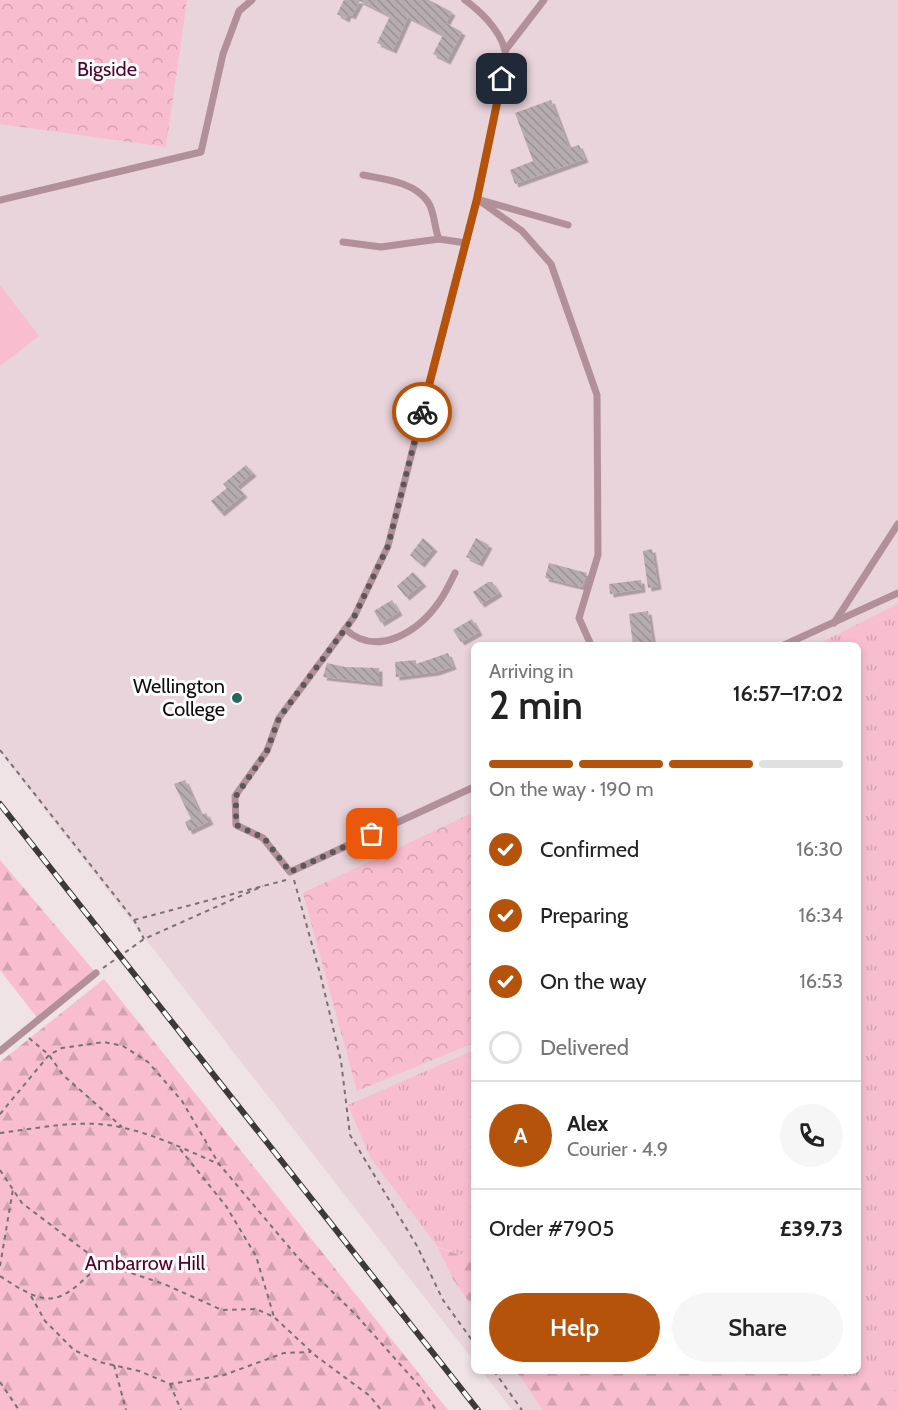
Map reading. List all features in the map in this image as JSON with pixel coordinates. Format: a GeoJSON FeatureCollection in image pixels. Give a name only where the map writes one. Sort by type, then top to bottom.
{"type":"FeatureCollection","features":[{"type":"Feature","properties":{"kind":"lane"},"geometry":{"type":"LineString","coordinates":[[0,200],[201,152],[223,54],[239,11],[252,0]]}},
{"type":"Feature","properties":{"kind":"lane"},"geometry":{"type":"LineString","coordinates":[[465,0],[499,34],[507,48]]}},
{"type":"Feature","properties":{"kind":"lane"},"geometry":{"type":"LineString","coordinates":[[471,788],[290,872],[264,838],[236,825],[236,796],[267,751],[279,718],[354,617],[388,546],[477,199],[507,48],[544,0]]}},
{"type":"Feature","properties":{"kind":"lane"},"geometry":{"type":"LineString","coordinates":[[363,176],[403,184],[423,196],[429,202],[439,239]]}},
{"type":"Feature","properties":{"kind":"lane"},"geometry":{"type":"LineString","coordinates":[[477,199],[568,225]]}},
{"type":"Feature","properties":{"kind":"lane"},"geometry":{"type":"LineString","coordinates":[[477,199],[522,231],[551,264],[597,395],[598,555],[579,618],[590,642]]}},
{"type":"Feature","properties":{"kind":"lane"},"geometry":{"type":"LineString","coordinates":[[344,242],[392,247],[439,239],[466,243]]}},
{"type":"Feature","properties":{"kind":"lane"},"geometry":{"type":"LineString","coordinates":[[834,623],[898,524]]}},
{"type":"Feature","properties":{"kind":"lane"},"geometry":{"type":"LineString","coordinates":[[345,629],[362,642],[372,643],[393,639],[426,617],[440,602],[454,573]]}},
{"type":"Feature","properties":{"kind":"lane"},"geometry":{"type":"LineString","coordinates":[[791,642],[898,593]]}},
{"type":"Feature","properties":{"kind":"lane"},"geometry":{"type":"LineString","coordinates":[[0,1051],[96,973]]}},
{"type":"Feature","properties":{"kind":"path"},"geometry":{"type":"LineString","coordinates":[[0,750],[134,920],[144,939]]}},
{"type":"Feature","properties":{"kind":"path"},"geometry":{"type":"LineString","coordinates":[[134,920],[272,882],[294,879],[321,976],[341,1061],[350,1135],[417,1246],[443,1300],[471,1339]]}},
{"type":"Feature","properties":{"kind":"path"},"geometry":{"type":"LineString","coordinates":[[96,973],[128,948],[144,939],[272,882]]}},
{"type":"Feature","properties":{"kind":"path"},"geometry":{"type":"LineString","coordinates":[[22,1032],[49,1055],[63,1075],[122,1127]]}},
{"type":"Feature","properties":{"kind":"path"},"geometry":{"type":"LineString","coordinates":[[0,1114],[49,1055],[62,1048],[104,1042],[123,1046],[148,1062],[182,1101],[219,1164],[300,1260],[357,1316],[422,1389],[436,1410]]}},
{"type":"Feature","properties":{"kind":"path"},"geometry":{"type":"LineString","coordinates":[[0,1133],[70,1125],[122,1127],[219,1164]]}},
{"type":"Feature","properties":{"kind":"path"},"geometry":{"type":"LineString","coordinates":[[178,1147],[226,1206],[256,1256],[274,1317]]}},
{"type":"Feature","properties":{"kind":"path"},"geometry":{"type":"LineString","coordinates":[[0,1170],[22,1203],[101,1263],[164,1284],[222,1310],[256,1309],[274,1317],[312,1352],[370,1396],[381,1410]]}},
{"type":"Feature","properties":{"kind":"path"},"geometry":{"type":"LineString","coordinates":[[0,1266],[13,1189]]}},
{"type":"Feature","properties":{"kind":"path"},"geometry":{"type":"LineString","coordinates":[[0,1276],[31,1296],[48,1299],[64,1295],[77,1287],[101,1263]]}},
{"type":"Feature","properties":{"kind":"path"},"geometry":{"type":"LineString","coordinates":[[31,1296],[45,1321],[62,1341],[100,1362],[139,1371],[170,1384],[224,1375],[265,1358],[284,1353],[312,1352]]}},
{"type":"Feature","properties":{"kind":"path"},"geometry":{"type":"LineString","coordinates":[[114,1365],[126,1410]]}},
{"type":"Feature","properties":{"kind":"path"},"geometry":{"type":"LineString","coordinates":[[496,1374],[522,1410]]}},
{"type":"Feature","properties":{"kind":"path"},"geometry":{"type":"LineString","coordinates":[[0,1382],[19,1410]]}},
{"type":"Feature","properties":{"kind":"path"},"geometry":{"type":"LineString","coordinates":[[170,1384],[181,1410]]}},
{"type":"Feature","properties":{"kind":"shaded area","name":"Wellington College"},"geometry":{"type":"Polygon","coordinates":[[[0,0],[898,0],[898,1410],[512,1410],[484,1374],[861,1374],[861,642],[471,642],[471,1357],[0,752],[0,0]]]}},
{"type":"Feature","properties":{"kind":"green space","name":"Bigside"},"geometry":{"type":"Polygon","coordinates":[[[0,0],[187,0],[166,147],[0,124],[0,0]]]}},
{"type":"Feature","properties":{"kind":"green space"},"geometry":{"type":"Polygon","coordinates":[[[0,285],[39,336],[0,366],[0,285]]]}},
{"type":"Feature","properties":{"kind":"green space"},"geometry":{"type":"Polygon","coordinates":[[[898,604],[898,1391],[844,1374],[861,1374],[861,642],[822,642],[898,604]]]}},
{"type":"Feature","properties":{"kind":"green space"},"geometry":{"type":"Polygon","coordinates":[[[471,813],[471,1044],[357,1091],[303,893],[471,813]]]}},
{"type":"Feature","properties":{"kind":"green space"},"geometry":{"type":"Polygon","coordinates":[[[0,860],[95,972],[38,1019],[0,970],[0,860]]]}},
{"type":"Feature","properties":{"kind":"green space","name":"Ambarrow Hill"},"geometry":{"type":"Polygon","coordinates":[[[104,979],[448,1410],[0,1410],[0,1062],[104,979]]]}},
{"type":"Feature","properties":{"kind":"green space"},"geometry":{"type":"Polygon","coordinates":[[[471,1051],[471,1258],[438,1247],[370,1157],[348,1105],[471,1051]]]}},
{"type":"Feature","properties":{"kind":"green space"},"geometry":{"type":"Polygon","coordinates":[[[438,1248],[471,1258],[471,1305],[453,1279],[438,1248]]]}},
{"type":"Feature","properties":{"kind":"green space"},"geometry":{"type":"Polygon","coordinates":[[[518,1374],[844,1374],[898,1391],[898,1410],[543,1410],[518,1374]]]}},
{"type":"Feature","properties":{"kind":"building"},"geometry":{"type":"Polygon","coordinates":[[[344,0],[429,0],[452,12],[446,23],[462,32],[447,61],[433,54],[443,35],[408,17],[393,50],[377,43],[390,16],[360,1],[352,16],[348,14],[346,19],[337,14],[344,0]]]}},
{"type":"Feature","properties":{"kind":"building"},"geometry":{"type":"Polygon","coordinates":[[[551,100],[569,148],[579,145],[585,159],[515,184],[510,170],[533,161],[515,113],[551,100]]]}},
{"type":"Feature","properties":{"kind":"building"},"geometry":{"type":"Polygon","coordinates":[[[246,465],[253,473],[237,486],[244,494],[221,513],[211,501],[227,488],[223,484],[246,465]]]}},
{"type":"Feature","properties":{"kind":"building"},"geometry":{"type":"Polygon","coordinates":[[[423,538],[434,548],[421,564],[410,555],[423,538]]]}},
{"type":"Feature","properties":{"kind":"building"},"geometry":{"type":"Polygon","coordinates":[[[476,538],[489,545],[479,563],[466,557],[476,538]]]}},
{"type":"Feature","properties":{"kind":"building"},"geometry":{"type":"Polygon","coordinates":[[[652,549],[658,586],[648,588],[643,551],[652,549]]]}},
{"type":"Feature","properties":{"kind":"building"},"geometry":{"type":"Polygon","coordinates":[[[549,563],[587,573],[582,587],[545,578],[549,563]]]}},
{"type":"Feature","properties":{"kind":"building"},"geometry":{"type":"Polygon","coordinates":[[[413,572],[423,583],[406,597],[397,586],[413,572]]]}},
{"type":"Feature","properties":{"kind":"building"},"geometry":{"type":"Polygon","coordinates":[[[641,580],[642,589],[610,594],[609,584],[641,580]]]}},
{"type":"Feature","properties":{"kind":"building"},"geometry":{"type":"Polygon","coordinates":[[[488,582],[492,582],[499,593],[481,604],[473,592],[488,582]]]}},
{"type":"Feature","properties":{"kind":"building"},"geometry":{"type":"Polygon","coordinates":[[[392,600],[399,612],[381,623],[374,611],[392,600]]]}},
{"type":"Feature","properties":{"kind":"building"},"geometry":{"type":"Polygon","coordinates":[[[648,611],[653,642],[633,642],[629,614],[648,611]]]}},
{"type":"Feature","properties":{"kind":"building"},"geometry":{"type":"Polygon","coordinates":[[[472,619],[479,632],[461,642],[453,630],[472,619]]]}},
{"type":"Feature","properties":{"kind":"building"},"geometry":{"type":"Polygon","coordinates":[[[448,653],[453,666],[436,672],[396,677],[395,662],[416,660],[416,664],[448,653]]]}},
{"type":"Feature","properties":{"kind":"building"},"geometry":{"type":"Polygon","coordinates":[[[327,663],[345,667],[379,668],[379,683],[323,677],[327,663]]]}},
{"type":"Feature","properties":{"kind":"building"},"geometry":{"type":"Polygon","coordinates":[[[185,780],[201,815],[206,813],[210,821],[189,831],[185,822],[191,819],[174,784],[185,780]]]}},
{"type":"Feature","properties":{"kind":"railway"},"geometry":{"type":"LineString","coordinates":[[0,804],[478,1410]]}},
{"type":"Feature","properties":{"kind":"way so far"},"geometry":{"type":"LineString","coordinates":[[372,834],[290,872],[264,838],[236,825],[236,796],[267,751],[279,718],[354,617],[388,546],[422,412]]}},
{"type":"Feature","properties":{"kind":"place","name":"Wellington College"},"geometry":{"type":"Point","coordinates":[237,698]}},
{"type":"Feature","properties":{"kind":"route"},"geometry":{"type":"LineString","coordinates":[[422,412],[477,199],[502,79]]}}]}
